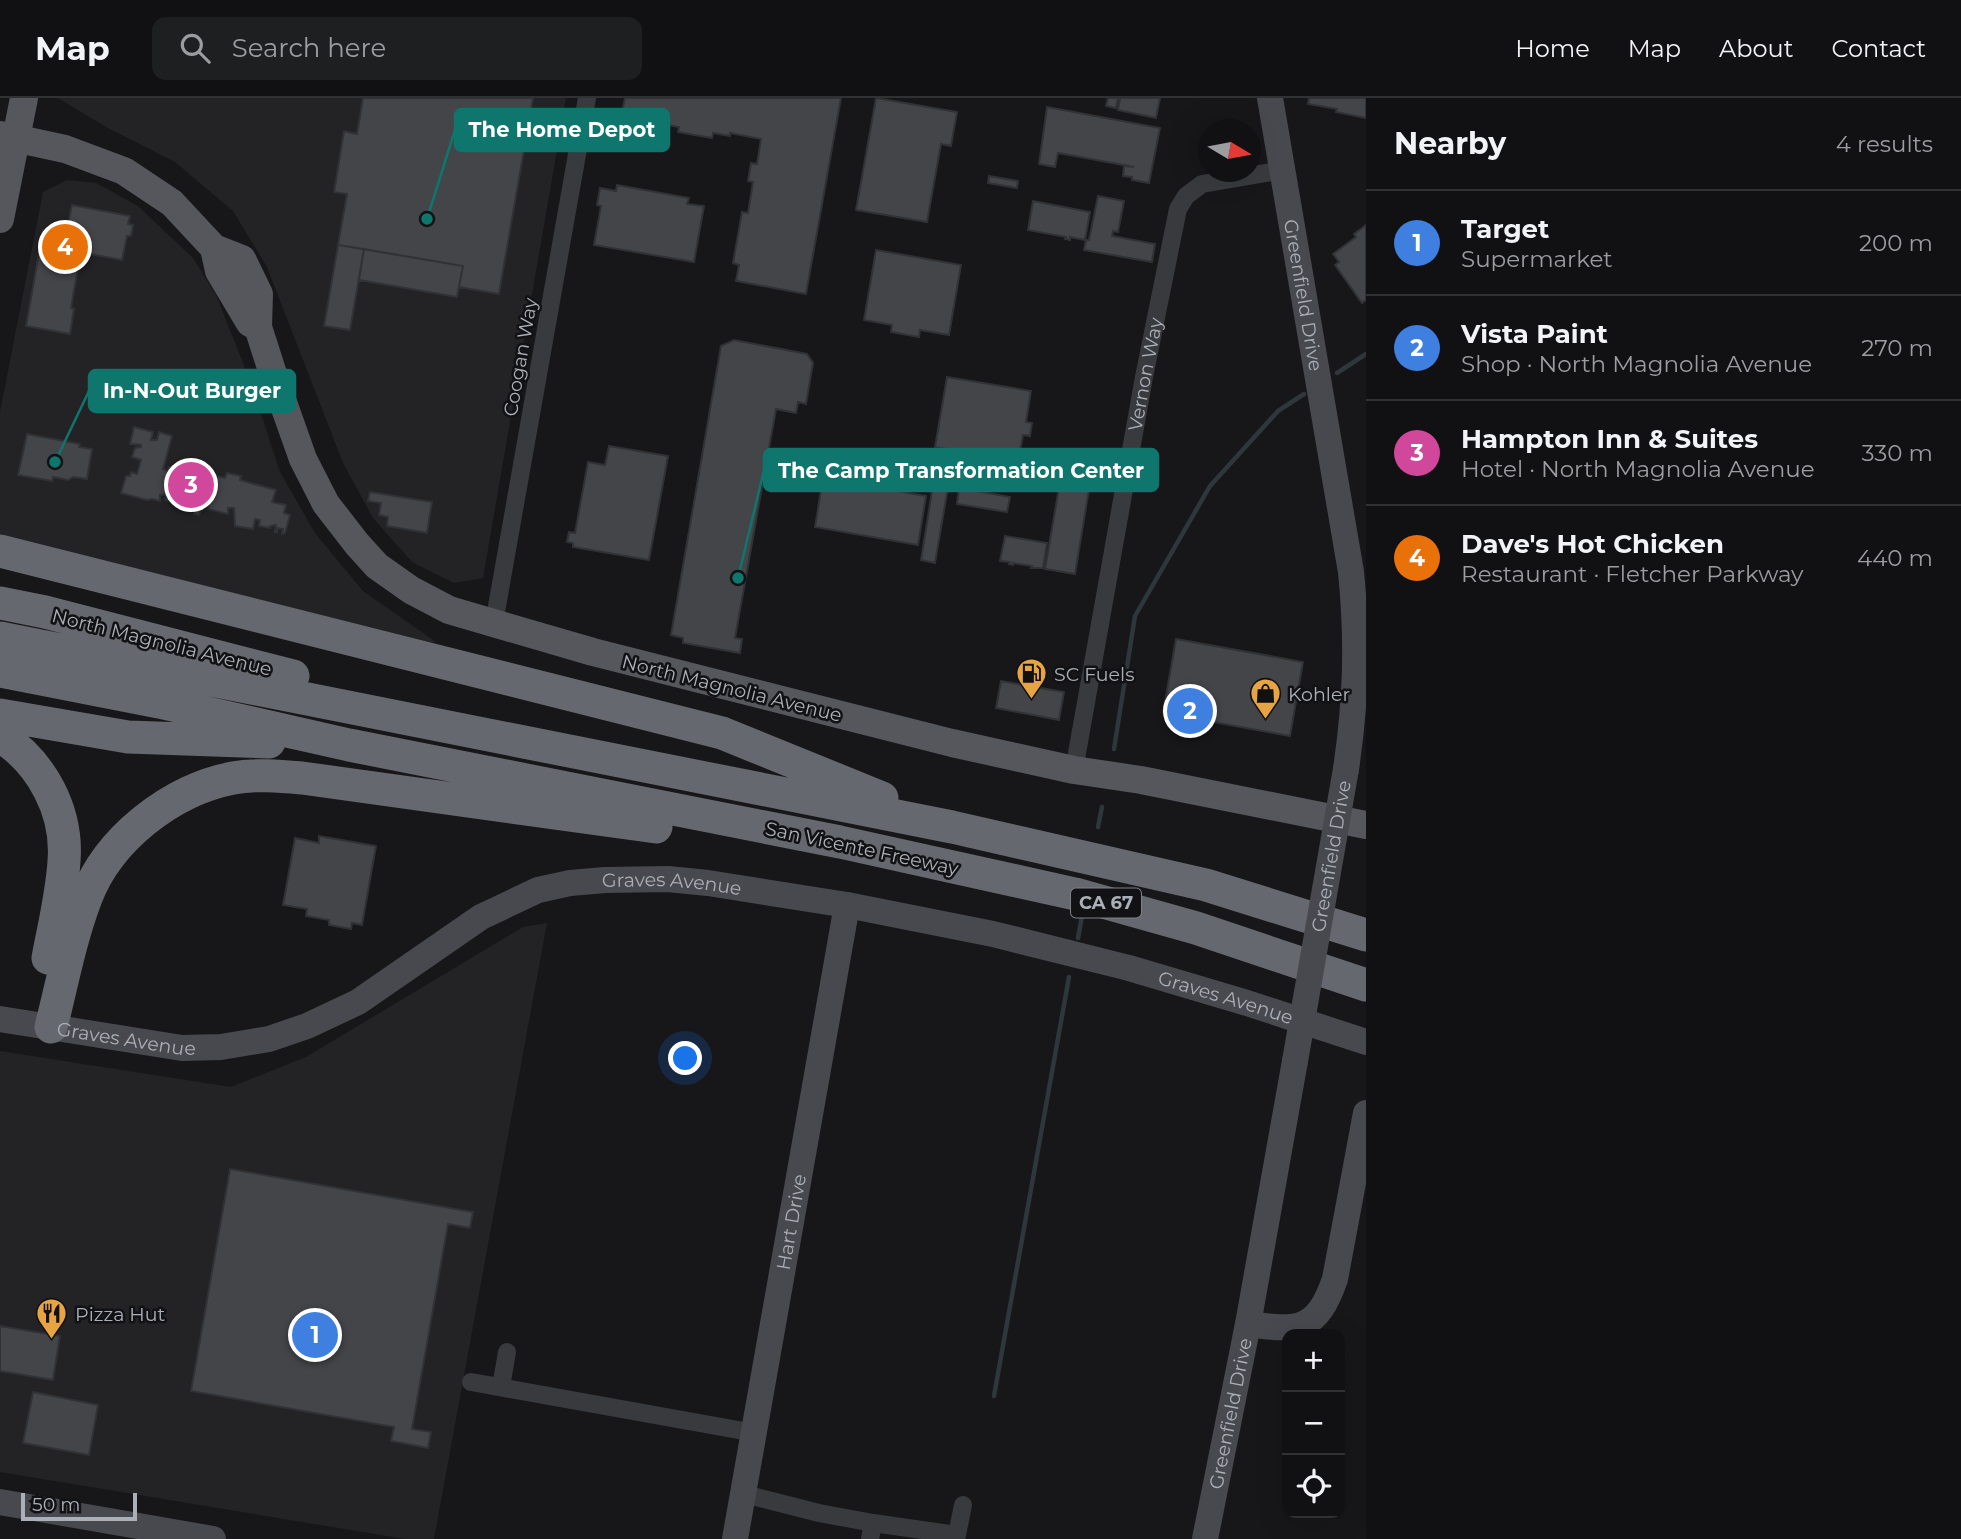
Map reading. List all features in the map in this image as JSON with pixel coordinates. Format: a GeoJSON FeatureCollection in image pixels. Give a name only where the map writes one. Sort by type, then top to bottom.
{"type":"FeatureCollection","features":[{"type":"Feature","properties":{"kind":"highway"},"geometry":{"type":"LineString","coordinates":[[0,551],[722,733],[952,827]]}},
{"type":"Feature","properties":{"kind":"highway","name":"North Magnolia Avenue"},"geometry":{"type":"LineString","coordinates":[[0,603],[45,612],[648,768]]}},
{"type":"Feature","properties":{"kind":"highway"},"geometry":{"type":"LineString","coordinates":[[0,638],[648,768]]}},
{"type":"Feature","properties":{"kind":"highway"},"geometry":{"type":"LineString","coordinates":[[0,671],[159,702],[349,745]]}},
{"type":"Feature","properties":{"kind":"highway"},"geometry":{"type":"LineString","coordinates":[[0,715],[128,737],[349,745]]}},
{"type":"Feature","properties":{"kind":"highway"},"geometry":{"type":"LineString","coordinates":[[0,736],[24,755],[39,773],[53,796],[61,824],[65,858],[43,1026]]}},
{"type":"Feature","properties":{"kind":"highway","name":"San Vicente Freeway"},"geometry":{"type":"LineString","coordinates":[[349,745],[840,842],[1075,894],[1196,928],[1366,985]]}},
{"type":"Feature","properties":{"kind":"highway","name":"San Vicente Freeway"},"geometry":{"type":"LineString","coordinates":[[648,768],[952,827],[1206,885],[1366,935]]}},
{"type":"Feature","properties":{"kind":"highway"},"geometry":{"type":"LineString","coordinates":[[43,1026],[86,897],[102,866],[121,842],[179,798],[232,778],[255,775],[302,778],[652,826],[840,842]]}},
{"type":"Feature","properties":{"kind":"main road"},"geometry":{"type":"LineString","coordinates":[[0,219],[8,136],[23,98]]}},
{"type":"Feature","properties":{"kind":"main road"},"geometry":{"type":"LineString","coordinates":[[1270,98],[1283,170]]}},
{"type":"Feature","properties":{"kind":"main road","name":"North Magnolia Avenue"},"geometry":{"type":"LineString","coordinates":[[8,136],[65,149],[124,171],[172,203],[214,248],[219,271],[250,323],[258,327],[303,459],[326,504],[377,566],[411,590],[449,610],[593,652],[952,743],[1074,770],[1141,780],[1366,825]]}},
{"type":"Feature","properties":{"kind":"main road","name":"Greenfield Drive"},"geometry":{"type":"LineString","coordinates":[[1205,1539],[1248,1324],[1354,713],[1356,677],[1353,597],[1283,170]]}},
{"type":"Feature","properties":{"kind":"main road","name":"Graves Avenue"},"geometry":{"type":"LineString","coordinates":[[0,1018],[182,1048],[221,1047],[269,1039],[307,1026],[358,1002],[481,917],[538,890],[570,883],[605,880],[668,879],[847,905],[993,934],[1129,968],[1366,1042]]}},
{"type":"Feature","properties":{"kind":"main road","name":"Hart Drive"},"geometry":{"type":"LineString","coordinates":[[736,1539],[847,905]]}},
{"type":"Feature","properties":{"kind":"main road"},"geometry":{"type":"LineString","coordinates":[[1248,1324],[1279,1328],[1296,1326],[1314,1318],[1325,1304],[1335,1279],[1366,1113]]}},
{"type":"Feature","properties":{"kind":"main road"},"geometry":{"type":"LineString","coordinates":[[0,1502],[214,1539]]}},
{"type":"Feature","properties":{"kind":"street","name":"Coogan Way"},"geometry":{"type":"LineString","coordinates":[[494,623],[587,98]]}},
{"type":"Feature","properties":{"kind":"street","name":"Vernon Way"},"geometry":{"type":"LineString","coordinates":[[1074,770],[1144,377],[1178,209],[1185,196],[1202,184],[1283,170]]}},
{"type":"Feature","properties":{"kind":"street"},"geometry":{"type":"LineString","coordinates":[[501,1387],[507,1352]]}},
{"type":"Feature","properties":{"kind":"street"},"geometry":{"type":"LineString","coordinates":[[471,1382],[755,1433]]}},
{"type":"Feature","properties":{"kind":"street"},"geometry":{"type":"LineString","coordinates":[[744,1494],[819,1513],[871,1531],[957,1535],[963,1505]]}},
{"type":"Feature","properties":{"kind":"shaded area"},"geometry":{"type":"Polygon","coordinates":[[[58,98],[566,98],[483,578],[454,583],[412,562],[373,518],[343,463],[267,267],[233,211],[175,162],[106,127],[58,98]]]}},
{"type":"Feature","properties":{"kind":"shaded area"},"geometry":{"type":"Polygon","coordinates":[[[67,180],[96,183],[138,206],[193,258],[216,295],[251,383],[280,472],[315,533],[363,591],[436,642],[423,643],[0,538],[0,412],[43,192],[67,180]]]}},
{"type":"Feature","properties":{"kind":"shaded area"},"geometry":{"type":"Polygon","coordinates":[[[547,923],[434,1539],[405,1539],[0,1472],[0,1051],[231,1087],[306,1057],[523,927],[547,923]]]}},
{"type":"Feature","properties":{"kind":"building"},"geometry":{"type":"Polygon","coordinates":[[[363,98],[533,98],[499,294],[459,287],[463,266],[338,245],[347,194],[334,192],[344,131],[357,134],[363,98]]]}},
{"type":"Feature","properties":{"kind":"building"},"geometry":{"type":"Polygon","coordinates":[[[625,98],[841,98],[806,294],[736,281],[739,265],[733,263],[742,212],[748,213],[753,182],[748,181],[751,163],[757,164],[761,139],[730,133],[730,136],[713,133],[712,138],[678,132],[679,127],[621,117],[625,98]]]}},
{"type":"Feature","properties":{"kind":"building"},"geometry":{"type":"Polygon","coordinates":[[[876,98],[957,112],[951,146],[941,144],[927,222],[856,210],[876,98]]]}},
{"type":"Feature","properties":{"kind":"building"},"geometry":{"type":"Polygon","coordinates":[[[1108,98],[1118,98],[1116,108],[1106,106],[1108,98]]]}},
{"type":"Feature","properties":{"kind":"building"},"geometry":{"type":"Polygon","coordinates":[[[1120,98],[1160,98],[1156,118],[1118,110],[1120,98]]]}},
{"type":"Feature","properties":{"kind":"building"},"geometry":{"type":"Polygon","coordinates":[[[1309,98],[1366,98],[1366,118],[1308,104],[1309,98]]]}},
{"type":"Feature","properties":{"kind":"building"},"geometry":{"type":"Polygon","coordinates":[[[1047,107],[1160,128],[1149,183],[1123,176],[1124,166],[1134,167],[1058,153],[1055,167],[1039,164],[1047,107]]]}},
{"type":"Feature","properties":{"kind":"building"},"geometry":{"type":"Polygon","coordinates":[[[989,176],[1018,181],[1017,188],[988,183],[989,176]]]}},
{"type":"Feature","properties":{"kind":"building"},"geometry":{"type":"Polygon","coordinates":[[[617,185],[689,198],[687,204],[704,206],[694,262],[594,245],[601,206],[597,205],[600,188],[616,191],[617,185]]]}},
{"type":"Feature","properties":{"kind":"building"},"geometry":{"type":"Polygon","coordinates":[[[1098,196],[1124,201],[1118,232],[1113,231],[1112,236],[1155,244],[1152,262],[1084,250],[1086,240],[1089,240],[1098,196]]]}},
{"type":"Feature","properties":{"kind":"building"},"geometry":{"type":"Polygon","coordinates":[[[1033,201],[1090,212],[1085,240],[1070,237],[1070,240],[1028,230],[1033,201]]]}},
{"type":"Feature","properties":{"kind":"building"},"geometry":{"type":"Polygon","coordinates":[[[72,205],[130,216],[128,224],[133,225],[131,236],[127,236],[122,260],[85,253],[68,228],[73,225],[68,224],[72,205]]]}},
{"type":"Feature","properties":{"kind":"building"},"geometry":{"type":"Polygon","coordinates":[[[1366,225],[1366,300],[1362,303],[1335,265],[1339,262],[1333,254],[1356,237],[1354,234],[1366,225]]]}},
{"type":"Feature","properties":{"kind":"building"},"geometry":{"type":"Polygon","coordinates":[[[43,230],[58,233],[57,237],[65,232],[82,256],[77,259],[79,262],[71,308],[74,309],[70,334],[26,326],[43,230]]]}},
{"type":"Feature","properties":{"kind":"building"},"geometry":{"type":"Polygon","coordinates":[[[338,245],[364,249],[350,330],[324,326],[338,245]]]}},
{"type":"Feature","properties":{"kind":"building"},"geometry":{"type":"Polygon","coordinates":[[[364,249],[463,266],[457,297],[359,280],[364,249]]]}},
{"type":"Feature","properties":{"kind":"building"},"geometry":{"type":"Polygon","coordinates":[[[876,250],[961,265],[949,335],[920,330],[919,337],[891,332],[892,325],[864,320],[876,250]]]}},
{"type":"Feature","properties":{"kind":"building"},"geometry":{"type":"Polygon","coordinates":[[[734,340],[807,354],[813,363],[806,404],[798,402],[796,413],[776,409],[735,638],[742,639],[740,653],[683,643],[683,638],[671,635],[721,346],[734,340]]]}},
{"type":"Feature","properties":{"kind":"building"},"geometry":{"type":"Polygon","coordinates":[[[947,377],[1031,391],[1026,422],[1032,423],[1030,436],[1023,435],[1017,467],[998,464],[999,458],[935,447],[947,377]]]}},
{"type":"Feature","properties":{"kind":"building"},"geometry":{"type":"Polygon","coordinates":[[[134,427],[153,432],[151,440],[157,440],[159,432],[172,436],[163,469],[168,471],[169,467],[197,474],[196,478],[202,479],[204,473],[225,478],[227,473],[241,476],[240,480],[276,490],[272,502],[286,505],[284,513],[290,515],[285,533],[282,534],[283,529],[277,528],[275,532],[276,525],[270,528],[259,526],[260,520],[255,519],[253,529],[235,526],[234,508],[228,508],[228,514],[208,509],[210,498],[207,497],[204,509],[199,515],[194,514],[197,503],[191,504],[190,508],[165,500],[166,495],[160,495],[160,501],[121,493],[126,476],[130,476],[131,472],[137,474],[141,460],[132,457],[135,448],[141,447],[130,444],[134,427]]]}},
{"type":"Feature","properties":{"kind":"building"},"geometry":{"type":"Polygon","coordinates":[[[27,434],[80,444],[79,447],[92,449],[87,479],[73,477],[68,480],[53,477],[52,481],[18,475],[27,434]]]}},
{"type":"Feature","properties":{"kind":"building"},"geometry":{"type":"Polygon","coordinates":[[[609,446],[668,456],[649,560],[573,547],[573,543],[567,542],[569,532],[575,533],[588,462],[605,465],[609,446]]]}},
{"type":"Feature","properties":{"kind":"building"},"geometry":{"type":"Polygon","coordinates":[[[1065,453],[1094,459],[1075,574],[1045,569],[1065,453]]]}},
{"type":"Feature","properties":{"kind":"building"},"geometry":{"type":"Polygon","coordinates":[[[823,478],[926,496],[918,545],[815,527],[823,478]]]}},
{"type":"Feature","properties":{"kind":"building"},"geometry":{"type":"Polygon","coordinates":[[[933,485],[948,487],[935,563],[921,560],[933,485]]]}},
{"type":"Feature","properties":{"kind":"building"},"geometry":{"type":"Polygon","coordinates":[[[959,488],[1010,497],[1007,512],[957,504],[959,488]]]}},
{"type":"Feature","properties":{"kind":"building"},"geometry":{"type":"Polygon","coordinates":[[[370,492],[432,502],[427,533],[387,526],[388,517],[379,515],[381,503],[368,501],[370,492]]]}},
{"type":"Feature","properties":{"kind":"building"},"geometry":{"type":"Polygon","coordinates":[[[1005,536],[1047,543],[1043,568],[1000,561],[1005,536]]]}},
{"type":"Feature","properties":{"kind":"building"},"geometry":{"type":"Polygon","coordinates":[[[1176,639],[1303,662],[1290,736],[1163,713],[1176,639]]]}},
{"type":"Feature","properties":{"kind":"building"},"geometry":{"type":"Polygon","coordinates":[[[1001,681],[1064,692],[1059,720],[996,708],[1001,681]]]}},
{"type":"Feature","properties":{"kind":"building"},"geometry":{"type":"Polygon","coordinates":[[[319,836],[376,846],[362,925],[352,923],[351,929],[329,925],[329,920],[306,916],[307,909],[283,905],[295,838],[319,843],[319,836]]]}},
{"type":"Feature","properties":{"kind":"building"},"geometry":{"type":"Polygon","coordinates":[[[230,1169],[473,1212],[470,1228],[448,1224],[412,1429],[431,1432],[428,1448],[391,1441],[394,1427],[191,1391],[230,1169]]]}},
{"type":"Feature","properties":{"kind":"building"},"geometry":{"type":"Polygon","coordinates":[[[0,1326],[60,1336],[53,1380],[0,1371],[0,1326]]]}},
{"type":"Feature","properties":{"kind":"building"},"geometry":{"type":"Polygon","coordinates":[[[33,1392],[98,1405],[89,1455],[23,1443],[33,1392]]]}},
{"type":"Feature","properties":{"kind":"waterway"},"geometry":{"type":"LineString","coordinates":[[1337,373],[1366,354]]}},
{"type":"Feature","properties":{"kind":"waterway"},"geometry":{"type":"LineString","coordinates":[[1114,749],[1135,616],[1210,486],[1278,411],[1304,394]]}},
{"type":"Feature","properties":{"kind":"waterway"},"geometry":{"type":"LineString","coordinates":[[1098,827],[1102,807]]}},
{"type":"Feature","properties":{"kind":"waterway"},"geometry":{"type":"LineString","coordinates":[[1078,938],[1082,916]]}},
{"type":"Feature","properties":{"kind":"waterway"},"geometry":{"type":"LineString","coordinates":[[994,1396],[1069,977]]}},
{"type":"Feature","properties":{"kind":"place","name":"The Home Depot"},"geometry":{"type":"Point","coordinates":[427,219]}},
{"type":"Feature","properties":{"kind":"place","name":"Dave's Hot Chicken"},"geometry":{"type":"Point","coordinates":[65,247]}},
{"type":"Feature","properties":{"kind":"place","name":"In-N-Out Burger"},"geometry":{"type":"Point","coordinates":[55,462]}},
{"type":"Feature","properties":{"kind":"place","name":"Hampton Inn & Suites"},"geometry":{"type":"Point","coordinates":[191,485]}},
{"type":"Feature","properties":{"kind":"place","name":"The Camp Transformation Center"},"geometry":{"type":"Point","coordinates":[738,578]}},
{"type":"Feature","properties":{"kind":"place","name":"SC Fuels"},"geometry":{"type":"Point","coordinates":[1031,701]}},
{"type":"Feature","properties":{"kind":"place","name":"Vista Paint"},"geometry":{"type":"Point","coordinates":[1190,711]}},
{"type":"Feature","properties":{"kind":"place","name":"Kohler"},"geometry":{"type":"Point","coordinates":[1265,721]}},
{"type":"Feature","properties":{"kind":"place","name":"Target"},"geometry":{"type":"Point","coordinates":[315,1335]}},
{"type":"Feature","properties":{"kind":"place","name":"Pizza Hut"},"geometry":{"type":"Point","coordinates":[52,1341]}}]}
